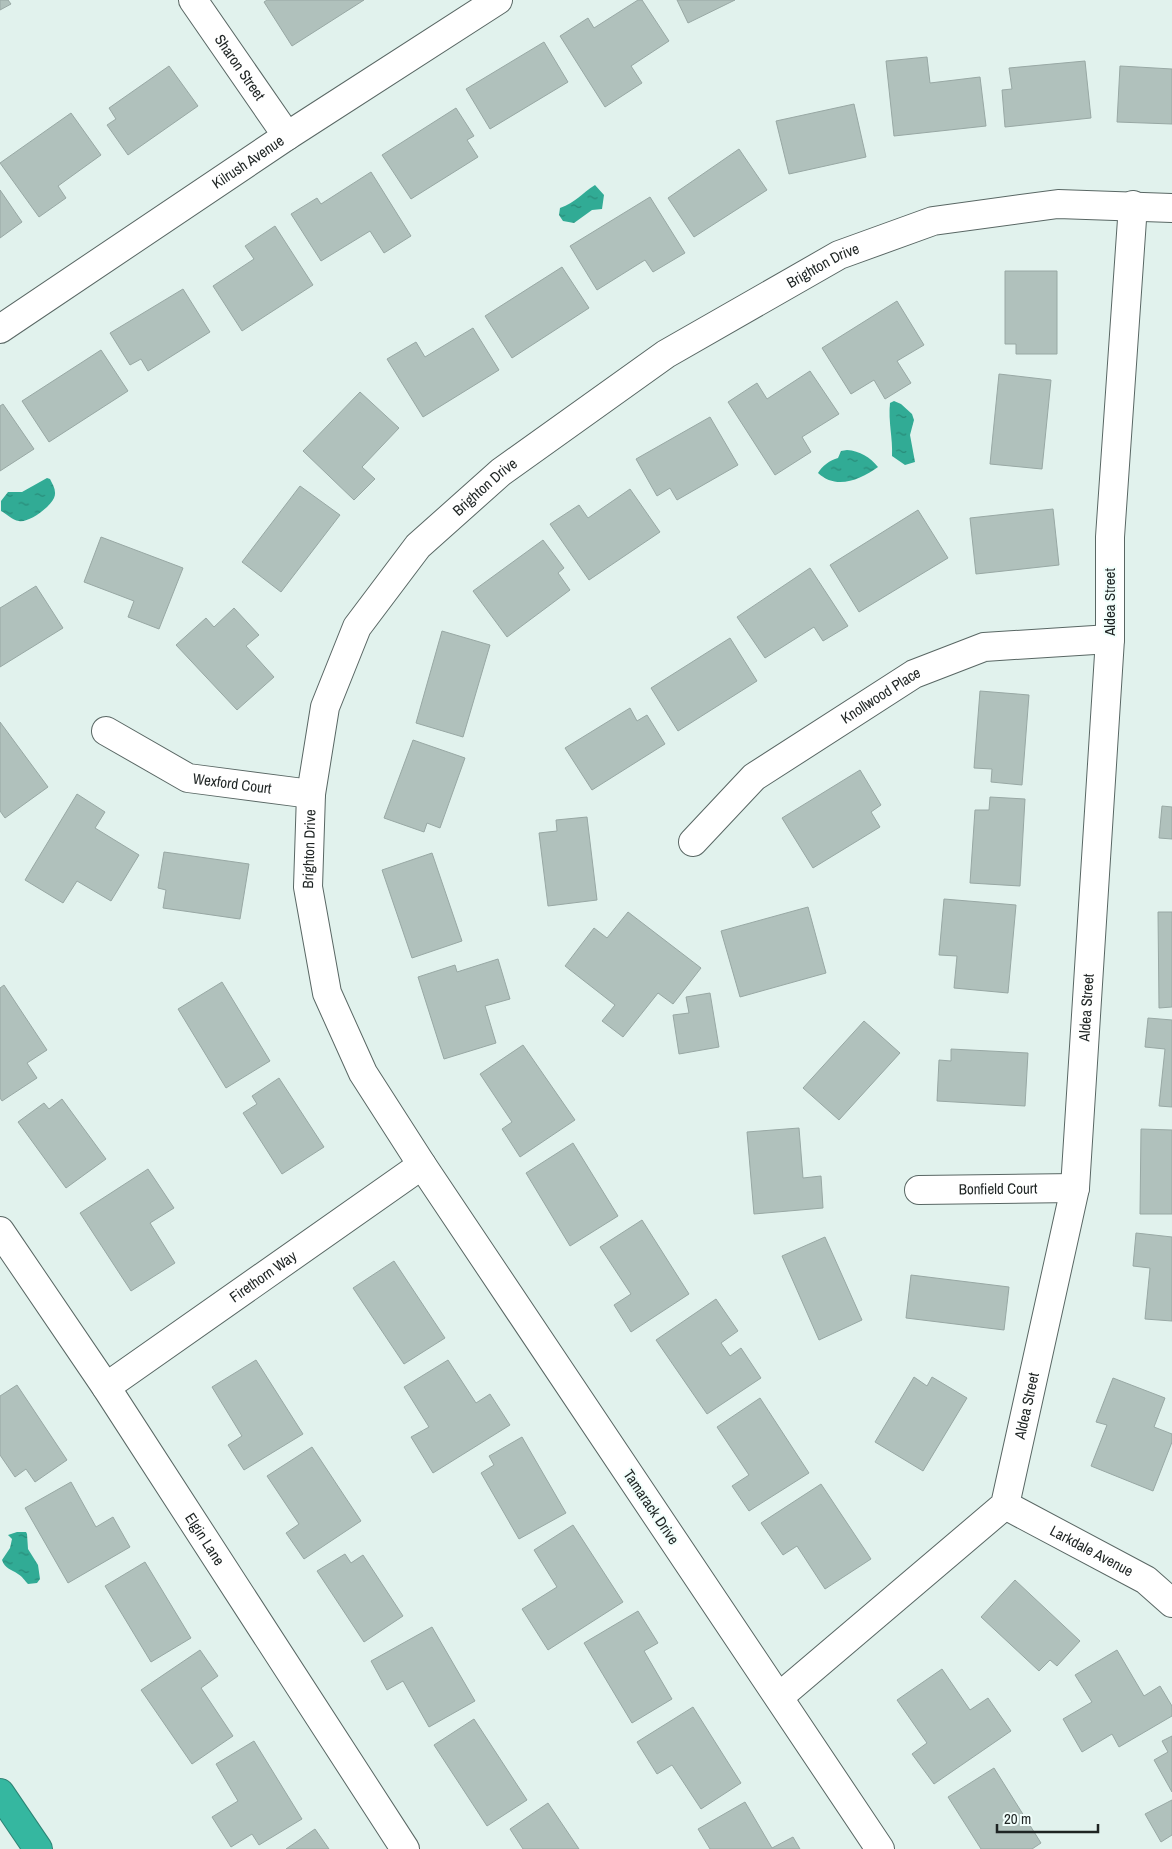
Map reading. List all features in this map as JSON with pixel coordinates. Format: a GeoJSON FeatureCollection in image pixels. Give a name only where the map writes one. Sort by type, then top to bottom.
{"type":"FeatureCollection","features":[{"type":"Feature","properties":{"kind":"highway"},"geometry":{"type":"LineString","coordinates":[[0,1793],[38,1849]]}},
{"type":"Feature","properties":{"kind":"street","name":"Sharon Street"},"geometry":{"type":"LineString","coordinates":[[193,0],[286,136]]}},
{"type":"Feature","properties":{"kind":"street","name":"Kilrush Avenue"},"geometry":{"type":"LineString","coordinates":[[0,330],[286,136],[498,0]]}},
{"type":"Feature","properties":{"kind":"street","name":"Brighton Drive"},"geometry":{"type":"LineString","coordinates":[[422,1165],[363,1073],[327,993],[308,887],[311,794],[325,707],[357,627],[418,546],[501,472],[666,354],[839,255],[933,221],[1058,204],[1132,205],[1172,208]]}},
{"type":"Feature","properties":{"kind":"street","name":"Aldea Street"},"geometry":{"type":"LineString","coordinates":[[1005,1505],[1076,1188],[1110,639],[1110,537],[1132,205]]}},
{"type":"Feature","properties":{"kind":"street","name":"Knollwood Place"},"geometry":{"type":"LineString","coordinates":[[693,842],[754,777],[914,674],[984,647],[1110,639]]}},
{"type":"Feature","properties":{"kind":"street","name":"Wexford Court"},"geometry":{"type":"LineString","coordinates":[[106,731],[188,778],[311,794]]}},
{"type":"Feature","properties":{"kind":"street","name":"Firethorn Way"},"geometry":{"type":"LineString","coordinates":[[106,1387],[422,1165]]}},
{"type":"Feature","properties":{"kind":"street","name":"Tamarack Drive"},"geometry":{"type":"LineString","coordinates":[[422,1165],[880,1849]]}},
{"type":"Feature","properties":{"kind":"street","name":"Bonfield Court"},"geometry":{"type":"LineString","coordinates":[[919,1190],[1076,1188]]}},
{"type":"Feature","properties":{"kind":"street","name":"Elgin Lane"},"geometry":{"type":"LineString","coordinates":[[0,1231],[106,1387],[405,1849]]}},
{"type":"Feature","properties":{"kind":"street"},"geometry":{"type":"LineString","coordinates":[[779,1697],[1005,1505]]}},
{"type":"Feature","properties":{"kind":"street","name":"Larkdale Avenue"},"geometry":{"type":"LineString","coordinates":[[1005,1505],[1146,1580],[1172,1603]]}},
{"type":"Feature","properties":{"kind":"water"},"geometry":{"type":"Polygon","coordinates":[[[595,185],[604,195],[602,209],[592,210],[574,223],[563,221],[559,215],[560,208],[566,206],[595,185]]]}},
{"type":"Feature","properties":{"kind":"water"},"geometry":{"type":"Polygon","coordinates":[[[894,401],[901,404],[912,414],[914,420],[910,435],[915,462],[905,465],[892,456],[890,403],[894,401]]]}},
{"type":"Feature","properties":{"kind":"water"},"geometry":{"type":"Polygon","coordinates":[[[847,450],[864,455],[878,467],[864,476],[840,482],[832,481],[818,473],[826,464],[838,458],[841,451],[847,450]]]}},
{"type":"Feature","properties":{"kind":"water"},"geometry":{"type":"Polygon","coordinates":[[[47,478],[50,479],[55,495],[52,502],[39,514],[28,520],[19,521],[1,511],[1,501],[8,492],[22,492],[47,478]]]}},
{"type":"Feature","properties":{"kind":"water"},"geometry":{"type":"Polygon","coordinates":[[[26,1532],[27,1534],[28,1549],[38,1565],[40,1579],[37,1583],[28,1584],[3,1563],[2,1560],[10,1548],[12,1539],[8,1535],[26,1532]]]}},
{"type":"Feature","properties":{"kind":"building"},"geometry":{"type":"Polygon","coordinates":[[[0,0],[8,0],[11,4],[0,10],[0,0]]]}},
{"type":"Feature","properties":{"kind":"building"},"geometry":{"type":"Polygon","coordinates":[[[267,0],[364,0],[292,46],[264,2],[267,0]]]}},
{"type":"Feature","properties":{"kind":"building"},"geometry":{"type":"Polygon","coordinates":[[[638,0],[642,0],[669,41],[631,66],[642,83],[605,107],[560,36],[588,18],[594,28],[638,0]]]}},
{"type":"Feature","properties":{"kind":"building"},"geometry":{"type":"Polygon","coordinates":[[[677,0],[735,0],[688,23],[677,0]]]}},
{"type":"Feature","properties":{"kind":"building"},"geometry":{"type":"Polygon","coordinates":[[[544,42],[568,82],[490,129],[466,89],[544,42]]]}},
{"type":"Feature","properties":{"kind":"building"},"geometry":{"type":"Polygon","coordinates":[[[927,57],[930,83],[980,77],[986,126],[894,136],[886,61],[927,57]]]}},
{"type":"Feature","properties":{"kind":"building"},"geometry":{"type":"Polygon","coordinates":[[[1085,61],[1091,118],[1005,127],[1002,90],[1012,89],[1009,68],[1085,61]]]}},
{"type":"Feature","properties":{"kind":"building"},"geometry":{"type":"Polygon","coordinates":[[[169,66],[198,106],[128,155],[107,125],[116,119],[109,108],[169,66]]]}},
{"type":"Feature","properties":{"kind":"building"},"geometry":{"type":"Polygon","coordinates":[[[1120,66],[1172,69],[1172,124],[1117,122],[1120,66]]]}},
{"type":"Feature","properties":{"kind":"building"},"geometry":{"type":"Polygon","coordinates":[[[854,104],[866,157],[789,174],[776,121],[854,104]]]}},
{"type":"Feature","properties":{"kind":"building"},"geometry":{"type":"Polygon","coordinates":[[[456,108],[474,136],[467,140],[478,157],[411,199],[382,155],[456,108]]]}},
{"type":"Feature","properties":{"kind":"building"},"geometry":{"type":"Polygon","coordinates":[[[71,113],[101,155],[58,186],[66,198],[39,217],[0,163],[71,113]]]}},
{"type":"Feature","properties":{"kind":"building"},"geometry":{"type":"Polygon","coordinates":[[[739,149],[767,190],[694,237],[668,198],[739,149]]]}},
{"type":"Feature","properties":{"kind":"building"},"geometry":{"type":"Polygon","coordinates":[[[371,172],[411,236],[384,253],[370,231],[321,261],[291,214],[317,198],[321,204],[371,172]]]}},
{"type":"Feature","properties":{"kind":"building"},"geometry":{"type":"Polygon","coordinates":[[[0,190],[22,222],[0,238],[0,190]]]}},
{"type":"Feature","properties":{"kind":"building"},"geometry":{"type":"Polygon","coordinates":[[[650,197],[685,253],[653,272],[645,260],[597,290],[570,246],[650,197]]]}},
{"type":"Feature","properties":{"kind":"building"},"geometry":{"type":"Polygon","coordinates":[[[275,226],[313,285],[242,331],[213,286],[254,259],[245,246],[275,226]]]}},
{"type":"Feature","properties":{"kind":"building"},"geometry":{"type":"Polygon","coordinates":[[[562,267],[589,308],[512,358],[485,316],[562,267]]]}},
{"type":"Feature","properties":{"kind":"building"},"geometry":{"type":"Polygon","coordinates":[[[1005,271],[1057,271],[1057,354],[1016,354],[1016,344],[1005,344],[1005,271]]]}},
{"type":"Feature","properties":{"kind":"building"},"geometry":{"type":"Polygon","coordinates":[[[183,289],[210,332],[148,371],[141,359],[130,365],[110,333],[183,289]]]}},
{"type":"Feature","properties":{"kind":"building"},"geometry":{"type":"Polygon","coordinates":[[[897,301],[924,345],[897,361],[911,383],[885,399],[874,380],[851,394],[822,348],[897,301]]]}},
{"type":"Feature","properties":{"kind":"building"},"geometry":{"type":"Polygon","coordinates":[[[473,328],[499,370],[423,417],[387,359],[416,342],[425,357],[473,328]]]}},
{"type":"Feature","properties":{"kind":"building"},"geometry":{"type":"Polygon","coordinates":[[[101,350],[128,391],[49,442],[22,401],[101,350]]]}},
{"type":"Feature","properties":{"kind":"building"},"geometry":{"type":"Polygon","coordinates":[[[810,371],[839,414],[802,437],[811,452],[775,475],[728,402],[757,383],[767,399],[810,371]]]}},
{"type":"Feature","properties":{"kind":"building"},"geometry":{"type":"Polygon","coordinates":[[[999,374],[1051,380],[1042,469],[990,464],[999,374]]]}},
{"type":"Feature","properties":{"kind":"building"},"geometry":{"type":"Polygon","coordinates":[[[360,392],[399,428],[362,467],[375,479],[354,500],[303,451],[360,392]]]}},
{"type":"Feature","properties":{"kind":"building"},"geometry":{"type":"Polygon","coordinates":[[[3,404],[34,449],[0,471],[0,406],[3,404]]]}},
{"type":"Feature","properties":{"kind":"building"},"geometry":{"type":"Polygon","coordinates":[[[710,417],[738,465],[677,500],[670,488],[657,496],[636,459],[710,417]]]}},
{"type":"Feature","properties":{"kind":"building"},"geometry":{"type":"Polygon","coordinates":[[[300,486],[340,515],[281,592],[242,562],[300,486]]]}},
{"type":"Feature","properties":{"kind":"building"},"geometry":{"type":"Polygon","coordinates":[[[630,489],[660,532],[589,580],[550,524],[579,505],[588,518],[630,489]]]}},
{"type":"Feature","properties":{"kind":"building"},"geometry":{"type":"Polygon","coordinates":[[[1053,509],[1059,565],[976,574],[970,518],[1053,509]]]}},
{"type":"Feature","properties":{"kind":"building"},"geometry":{"type":"Polygon","coordinates":[[[918,510],[948,558],[859,612],[830,565],[918,510]]]}},
{"type":"Feature","properties":{"kind":"building"},"geometry":{"type":"Polygon","coordinates":[[[101,537],[183,568],[159,629],[128,617],[134,601],[84,582],[101,537]]]}},
{"type":"Feature","properties":{"kind":"building"},"geometry":{"type":"Polygon","coordinates":[[[543,540],[564,568],[558,573],[570,590],[507,637],[473,591],[543,540]]]}},
{"type":"Feature","properties":{"kind":"building"},"geometry":{"type":"Polygon","coordinates":[[[810,568],[848,626],[823,641],[814,627],[765,658],[737,617],[810,568]]]}},
{"type":"Feature","properties":{"kind":"building"},"geometry":{"type":"Polygon","coordinates":[[[36,586],[63,628],[0,667],[0,608],[36,586]]]}},
{"type":"Feature","properties":{"kind":"building"},"geometry":{"type":"Polygon","coordinates":[[[234,608],[259,635],[246,646],[274,677],[237,710],[176,645],[206,618],[214,627],[234,608]]]}},
{"type":"Feature","properties":{"kind":"building"},"geometry":{"type":"Polygon","coordinates":[[[442,631],[490,645],[463,737],[416,723],[442,631]]]}},
{"type":"Feature","properties":{"kind":"building"},"geometry":{"type":"Polygon","coordinates":[[[730,638],[757,681],[678,731],[651,688],[730,638]]]}},
{"type":"Feature","properties":{"kind":"building"},"geometry":{"type":"Polygon","coordinates":[[[980,691],[1029,695],[1022,785],[991,782],[992,769],[974,768],[980,691]]]}},
{"type":"Feature","properties":{"kind":"building"},"geometry":{"type":"Polygon","coordinates":[[[630,708],[637,721],[647,715],[665,744],[592,790],[565,748],[630,708]]]}},
{"type":"Feature","properties":{"kind":"building"},"geometry":{"type":"Polygon","coordinates":[[[0,722],[48,787],[5,818],[0,811],[0,722]]]}},
{"type":"Feature","properties":{"kind":"building"},"geometry":{"type":"Polygon","coordinates":[[[413,740],[465,758],[440,828],[427,823],[424,832],[384,818],[413,740]]]}},
{"type":"Feature","properties":{"kind":"building"},"geometry":{"type":"Polygon","coordinates":[[[860,770],[881,805],[871,812],[880,827],[813,868],[782,818],[860,770]]]}},
{"type":"Feature","properties":{"kind":"building"},"geometry":{"type":"Polygon","coordinates":[[[77,794],[105,812],[95,828],[139,855],[111,901],[77,881],[63,903],[25,880],[77,794]]]}},
{"type":"Feature","properties":{"kind":"building"},"geometry":{"type":"Polygon","coordinates":[[[990,797],[1025,799],[1020,886],[970,883],[975,810],[989,810],[990,797]]]}},
{"type":"Feature","properties":{"kind":"building"},"geometry":{"type":"Polygon","coordinates":[[[1162,806],[1172,807],[1172,839],[1159,838],[1162,806]]]}},
{"type":"Feature","properties":{"kind":"building"},"geometry":{"type":"Polygon","coordinates":[[[587,817],[597,900],[548,906],[539,833],[557,831],[556,820],[587,817]]]}},
{"type":"Feature","properties":{"kind":"building"},"geometry":{"type":"Polygon","coordinates":[[[164,852],[249,864],[240,919],[163,908],[166,890],[158,888],[164,852]]]}},
{"type":"Feature","properties":{"kind":"building"},"geometry":{"type":"Polygon","coordinates":[[[432,853],[462,941],[412,958],[382,870],[432,853]]]}},
{"type":"Feature","properties":{"kind":"building"},"geometry":{"type":"Polygon","coordinates":[[[944,899],[1016,905],[1008,993],[954,988],[957,956],[939,955],[944,899]]]}},
{"type":"Feature","properties":{"kind":"building"},"geometry":{"type":"Polygon","coordinates":[[[808,907],[826,973],[740,997],[721,931],[808,907]]]}},
{"type":"Feature","properties":{"kind":"building"},"geometry":{"type":"Polygon","coordinates":[[[628,912],[701,968],[673,1004],[658,993],[623,1037],[602,1021],[615,1005],[565,966],[594,928],[607,938],[628,912]]]}},
{"type":"Feature","properties":{"kind":"building"},"geometry":{"type":"Polygon","coordinates":[[[1158,912],[1172,912],[1172,1007],[1159,1008],[1158,912]]]}},
{"type":"Feature","properties":{"kind":"building"},"geometry":{"type":"Polygon","coordinates":[[[498,959],[510,999],[485,1006],[496,1043],[444,1059],[418,977],[455,965],[457,972],[498,959]]]}},
{"type":"Feature","properties":{"kind":"building"},"geometry":{"type":"Polygon","coordinates":[[[222,982],[270,1061],[226,1088],[178,1009],[222,982]]]}},
{"type":"Feature","properties":{"kind":"building"},"geometry":{"type":"Polygon","coordinates":[[[4,985],[47,1050],[27,1063],[37,1078],[2,1101],[0,1098],[0,988],[4,985]]]}},
{"type":"Feature","properties":{"kind":"building"},"geometry":{"type":"Polygon","coordinates":[[[710,993],[719,1047],[679,1054],[673,1015],[689,1013],[686,997],[710,993]]]}},
{"type":"Feature","properties":{"kind":"building"},"geometry":{"type":"Polygon","coordinates":[[[1148,1018],[1172,1020],[1172,1107],[1159,1106],[1165,1049],[1145,1047],[1148,1018]]]}},
{"type":"Feature","properties":{"kind":"building"},"geometry":{"type":"Polygon","coordinates":[[[864,1021],[900,1053],[839,1120],[803,1088],[864,1021]]]}},
{"type":"Feature","properties":{"kind":"building"},"geometry":{"type":"Polygon","coordinates":[[[523,1045],[575,1120],[520,1157],[502,1129],[512,1122],[480,1074],[523,1045]]]}},
{"type":"Feature","properties":{"kind":"building"},"geometry":{"type":"Polygon","coordinates":[[[951,1049],[1028,1053],[1025,1106],[937,1101],[939,1060],[951,1061],[951,1049]]]}},
{"type":"Feature","properties":{"kind":"building"},"geometry":{"type":"Polygon","coordinates":[[[279,1078],[324,1147],[282,1174],[243,1113],[257,1104],[252,1096],[279,1078]]]}},
{"type":"Feature","properties":{"kind":"building"},"geometry":{"type":"Polygon","coordinates":[[[62,1099],[106,1159],[66,1188],[18,1122],[44,1103],[49,1109],[62,1099]]]}},
{"type":"Feature","properties":{"kind":"building"},"geometry":{"type":"Polygon","coordinates":[[[799,1128],[803,1178],[821,1176],[823,1208],[754,1214],[747,1132],[799,1128]]]}},
{"type":"Feature","properties":{"kind":"building"},"geometry":{"type":"Polygon","coordinates":[[[1141,1129],[1172,1130],[1172,1214],[1140,1214],[1141,1129]]]}},
{"type":"Feature","properties":{"kind":"building"},"geometry":{"type":"Polygon","coordinates":[[[573,1143],[618,1216],[570,1246],[526,1173],[573,1143]]]}},
{"type":"Feature","properties":{"kind":"building"},"geometry":{"type":"Polygon","coordinates":[[[148,1169],[174,1208],[150,1223],[175,1263],[131,1291],[80,1213],[148,1169]]]}},
{"type":"Feature","properties":{"kind":"building"},"geometry":{"type":"Polygon","coordinates":[[[642,1220],[689,1294],[631,1332],[614,1305],[631,1294],[600,1247],[642,1220]]]}},
{"type":"Feature","properties":{"kind":"building"},"geometry":{"type":"Polygon","coordinates":[[[1136,1233],[1172,1237],[1172,1321],[1145,1319],[1150,1268],[1133,1266],[1136,1233]]]}},
{"type":"Feature","properties":{"kind":"building"},"geometry":{"type":"Polygon","coordinates":[[[825,1237],[862,1320],[819,1340],[782,1256],[825,1237]]]}},
{"type":"Feature","properties":{"kind":"building"},"geometry":{"type":"Polygon","coordinates":[[[394,1261],[445,1338],[404,1364],[353,1288],[394,1261]]]}},
{"type":"Feature","properties":{"kind":"building"},"geometry":{"type":"Polygon","coordinates":[[[911,1275],[1009,1287],[1004,1330],[906,1318],[911,1275]]]}},
{"type":"Feature","properties":{"kind":"building"},"geometry":{"type":"Polygon","coordinates":[[[716,1299],[738,1331],[721,1343],[730,1356],[741,1348],[761,1378],[707,1414],[656,1340],[716,1299]]]}},
{"type":"Feature","properties":{"kind":"building"},"geometry":{"type":"Polygon","coordinates":[[[256,1360],[303,1434],[244,1470],[228,1445],[242,1436],[212,1387],[256,1360]]]}},
{"type":"Feature","properties":{"kind":"building"},"geometry":{"type":"Polygon","coordinates":[[[448,1360],[476,1403],[490,1394],[510,1425],[433,1473],[411,1437],[429,1427],[404,1387],[448,1360]]]}},
{"type":"Feature","properties":{"kind":"building"},"geometry":{"type":"Polygon","coordinates":[[[914,1377],[927,1386],[932,1377],[967,1398],[923,1471],[875,1442],[914,1377]]]}},
{"type":"Feature","properties":{"kind":"building"},"geometry":{"type":"Polygon","coordinates":[[[1113,1378],[1165,1398],[1154,1427],[1172,1434],[1172,1442],[1153,1491],[1091,1466],[1107,1425],[1096,1422],[1113,1378]]]}},
{"type":"Feature","properties":{"kind":"building"},"geometry":{"type":"Polygon","coordinates":[[[17,1385],[67,1460],[35,1482],[26,1469],[15,1477],[0,1455],[0,1396],[17,1385]]]}},
{"type":"Feature","properties":{"kind":"building"},"geometry":{"type":"Polygon","coordinates":[[[760,1398],[809,1473],[749,1511],[732,1486],[749,1475],[717,1427],[760,1398]]]}},
{"type":"Feature","properties":{"kind":"building"},"geometry":{"type":"Polygon","coordinates":[[[522,1437],[566,1513],[519,1539],[481,1473],[494,1465],[489,1456],[522,1437]]]}},
{"type":"Feature","properties":{"kind":"building"},"geometry":{"type":"Polygon","coordinates":[[[312,1447],[361,1521],[304,1559],[286,1533],[299,1524],[267,1476],[312,1447]]]}},
{"type":"Feature","properties":{"kind":"building"},"geometry":{"type":"Polygon","coordinates":[[[71,1482],[96,1527],[113,1517],[130,1547],[68,1583],[25,1508],[71,1482]]]}},
{"type":"Feature","properties":{"kind":"building"},"geometry":{"type":"Polygon","coordinates":[[[821,1484],[871,1559],[825,1589],[797,1546],[783,1555],[761,1523],[821,1484]]]}},
{"type":"Feature","properties":{"kind":"building"},"geometry":{"type":"Polygon","coordinates":[[[573,1525],[623,1602],[548,1650],[522,1609],[557,1587],[534,1550],[573,1525]]]}},
{"type":"Feature","properties":{"kind":"building"},"geometry":{"type":"Polygon","coordinates":[[[345,1554],[351,1563],[363,1555],[403,1616],[364,1642],[317,1571],[345,1554]]]}},
{"type":"Feature","properties":{"kind":"building"},"geometry":{"type":"Polygon","coordinates":[[[145,1562],[191,1638],[151,1662],[105,1586],[145,1562]]]}},
{"type":"Feature","properties":{"kind":"building"},"geometry":{"type":"Polygon","coordinates":[[[1015,1580],[1080,1641],[1057,1666],[1050,1660],[1039,1671],[981,1617],[1015,1580]]]}},
{"type":"Feature","properties":{"kind":"building"},"geometry":{"type":"Polygon","coordinates":[[[638,1611],[658,1643],[644,1651],[672,1699],[632,1723],[584,1643],[638,1611]]]}},
{"type":"Feature","properties":{"kind":"building"},"geometry":{"type":"Polygon","coordinates":[[[432,1627],[475,1701],[429,1727],[403,1681],[387,1690],[371,1661],[432,1627]]]}},
{"type":"Feature","properties":{"kind":"building"},"geometry":{"type":"Polygon","coordinates":[[[200,1650],[218,1676],[201,1688],[233,1736],[192,1764],[141,1690],[200,1650]]]}},
{"type":"Feature","properties":{"kind":"building"},"geometry":{"type":"Polygon","coordinates":[[[1117,1650],[1144,1696],[1160,1686],[1172,1706],[1172,1716],[1119,1747],[1112,1734],[1082,1752],[1063,1719],[1092,1702],[1075,1675],[1117,1650]]]}},
{"type":"Feature","properties":{"kind":"building"},"geometry":{"type":"Polygon","coordinates":[[[942,1669],[970,1710],[988,1698],[1011,1731],[934,1784],[912,1754],[927,1743],[897,1700],[942,1669]]]}},
{"type":"Feature","properties":{"kind":"building"},"geometry":{"type":"Polygon","coordinates":[[[693,1707],[741,1783],[701,1809],[672,1765],[657,1774],[637,1742],[693,1707]]]}},
{"type":"Feature","properties":{"kind":"building"},"geometry":{"type":"Polygon","coordinates":[[[474,1719],[527,1800],[487,1826],[434,1745],[474,1719]]]}},
{"type":"Feature","properties":{"kind":"building"},"geometry":{"type":"Polygon","coordinates":[[[1172,1736],[1172,1792],[1154,1760],[1168,1752],[1162,1741],[1172,1736]]]}},
{"type":"Feature","properties":{"kind":"building"},"geometry":{"type":"Polygon","coordinates":[[[254,1741],[302,1819],[259,1845],[252,1834],[231,1847],[212,1817],[238,1801],[216,1764],[254,1741]]]}},
{"type":"Feature","properties":{"kind":"building"},"geometry":{"type":"Polygon","coordinates":[[[994,1768],[1041,1843],[1032,1849],[981,1849],[948,1797],[994,1768]]]}},
{"type":"Feature","properties":{"kind":"building"},"geometry":{"type":"Polygon","coordinates":[[[1172,1800],[1172,1835],[1161,1842],[1145,1814],[1172,1800]]]}},
{"type":"Feature","properties":{"kind":"building"},"geometry":{"type":"Polygon","coordinates":[[[745,1802],[772,1848],[793,1837],[800,1849],[710,1849],[698,1829],[745,1802]]]}},
{"type":"Feature","properties":{"kind":"building"},"geometry":{"type":"Polygon","coordinates":[[[548,1803],[579,1849],[523,1849],[510,1829],[548,1803]]]}},
{"type":"Feature","properties":{"kind":"building"},"geometry":{"type":"Polygon","coordinates":[[[315,1829],[329,1849],[286,1849],[315,1829]]]}}]}
